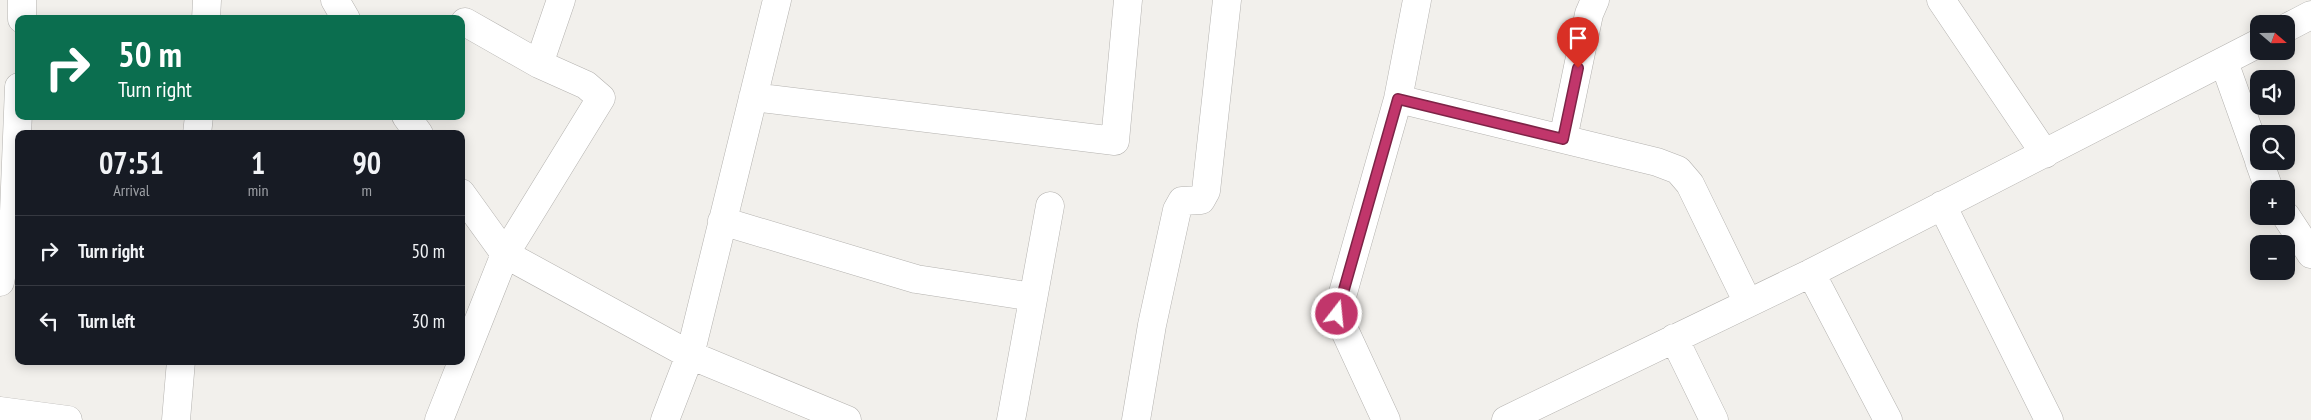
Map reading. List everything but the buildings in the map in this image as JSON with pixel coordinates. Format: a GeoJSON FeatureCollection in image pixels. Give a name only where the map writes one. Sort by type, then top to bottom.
{"type":"FeatureCollection","features":[{"type":"Feature","properties":{"kind":"street"},"geometry":{"type":"LineString","coordinates":[[22,0],[22,15]]}},
{"type":"Feature","properties":{"kind":"street"},"geometry":{"type":"LineString","coordinates":[[206,15],[207,0]]}},
{"type":"Feature","properties":{"kind":"street"},"geometry":{"type":"LineString","coordinates":[[335,0],[344,15]]}},
{"type":"Feature","properties":{"kind":"street"},"geometry":{"type":"LineString","coordinates":[[539,64],[561,0]]}},
{"type":"Feature","properties":{"kind":"street"},"geometry":{"type":"LineString","coordinates":[[665,420],[690,354],[776,0]]}},
{"type":"Feature","properties":{"kind":"street"},"geometry":{"type":"LineString","coordinates":[[753,97],[1115,141],[1128,0]]}},
{"type":"Feature","properties":{"kind":"street"},"geometry":{"type":"LineString","coordinates":[[1136,420],[1152,325],[1177,210],[1182,201],[1201,200],[1206,191],[1227,0]]}},
{"type":"Feature","properties":{"kind":"street"},"geometry":{"type":"LineString","coordinates":[[1386,420],[1337,314],[1398,99],[1417,0]]}},
{"type":"Feature","properties":{"kind":"street"},"geometry":{"type":"LineString","coordinates":[[1563,139],[1589,14],[1594,0]]}},
{"type":"Feature","properties":{"kind":"street"},"geometry":{"type":"LineString","coordinates":[[1940,0],[2045,154]]}},
{"type":"Feature","properties":{"kind":"street"},"geometry":{"type":"LineString","coordinates":[[2295,23],[2311,15]]}},
{"type":"Feature","properties":{"kind":"street"},"geometry":{"type":"LineString","coordinates":[[465,22],[539,64],[586,85],[601,98],[505,254],[469,324],[465,337]]}},
{"type":"Feature","properties":{"kind":"street"},"geometry":{"type":"LineString","coordinates":[[1506,420],[1811,273],[2250,48]]}},
{"type":"Feature","properties":{"kind":"street"},"geometry":{"type":"LineString","coordinates":[[2224,62],[2250,136]]}},
{"type":"Feature","properties":{"kind":"street"},"geometry":{"type":"LineString","coordinates":[[1398,99],[1657,162],[1678,170],[1690,184],[1748,303]]}},
{"type":"Feature","properties":{"kind":"street"},"geometry":{"type":"LineString","coordinates":[[0,282],[16,120]]}},
{"type":"Feature","properties":{"kind":"street"},"geometry":{"type":"LineString","coordinates":[[465,199],[505,254],[690,354],[847,420]]}},
{"type":"Feature","properties":{"kind":"street"},"geometry":{"type":"LineString","coordinates":[[1942,205],[2049,420]]}},
{"type":"Feature","properties":{"kind":"street"},"geometry":{"type":"LineString","coordinates":[[1012,420],[1050,206]]}},
{"type":"Feature","properties":{"kind":"street"},"geometry":{"type":"LineString","coordinates":[[722,221],[916,278],[1033,297]]}},
{"type":"Feature","properties":{"kind":"street"},"geometry":{"type":"LineString","coordinates":[[2292,225],[2311,254]]}},
{"type":"Feature","properties":{"kind":"street"},"geometry":{"type":"LineString","coordinates":[[1811,273],[1888,420]]}},
{"type":"Feature","properties":{"kind":"street"},"geometry":{"type":"LineString","coordinates":[[1674,338],[1714,420]]}},
{"type":"Feature","properties":{"kind":"street"},"geometry":{"type":"LineString","coordinates":[[176,420],[181,365]]}},
{"type":"Feature","properties":{"kind":"street"},"geometry":{"type":"LineString","coordinates":[[439,420],[456,365]]}},
{"type":"Feature","properties":{"kind":"street"},"geometry":{"type":"LineString","coordinates":[[0,411],[68,420]]}},
{"type":"Feature","properties":{"kind":"route"},"geometry":{"type":"LineString","coordinates":[[1337,314],[1398,99],[1563,139],[1578,68]]}}]}
